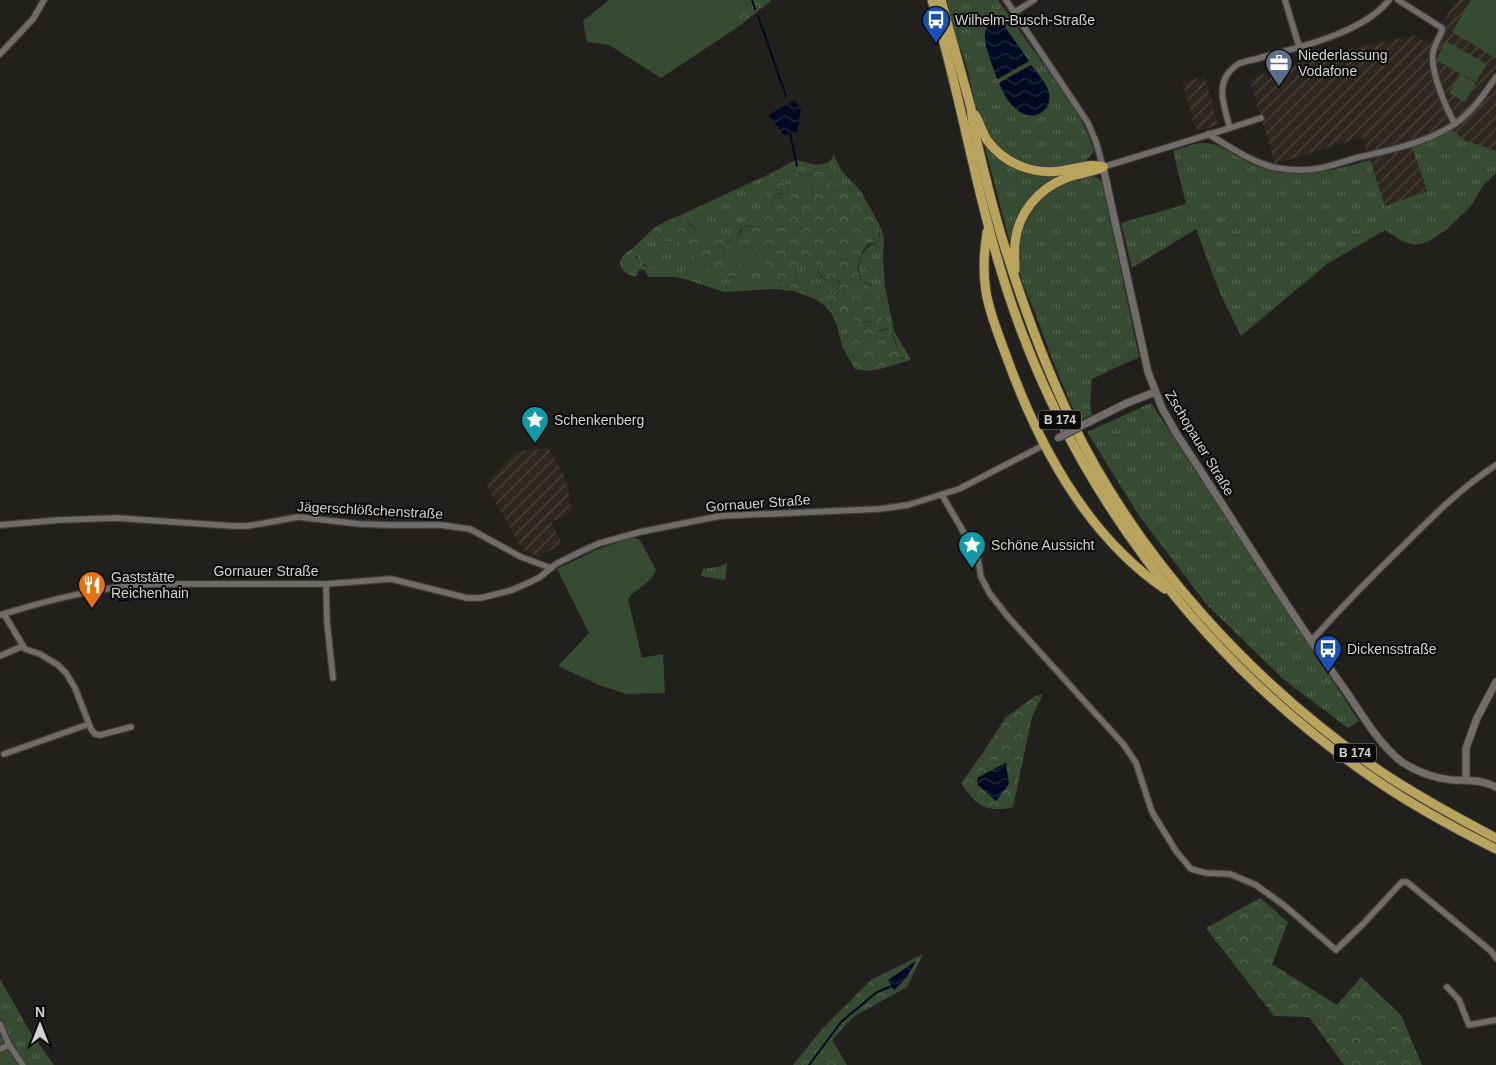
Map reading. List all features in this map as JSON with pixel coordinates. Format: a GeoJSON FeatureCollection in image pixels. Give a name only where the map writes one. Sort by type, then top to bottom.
{"type":"FeatureCollection","features":[{"type":"Feature","properties":{"kind":"highway","name":"B 174"},"geometry":{"type":"LineString","coordinates":[[932,0],[988,226],[1021,330],[1057,414],[1080,458],[1138,550],[1172,594],[1241,670],[1316,736],[1397,794],[1496,849]]}},
{"type":"Feature","properties":{"kind":"highway","name":"B 174"},"geometry":{"type":"LineString","coordinates":[[941,0],[971,108],[973,125],[991,199],[1007,255],[1056,387],[1086,449],[1139,533],[1195,605],[1230,644],[1296,707],[1382,772],[1424,799],[1496,838]]}},
{"type":"Feature","properties":{"kind":"highway"},"geometry":{"type":"LineString","coordinates":[[971,108],[984,135],[992,146],[1014,163],[1031,170],[1046,172],[1064,171],[1094,164],[1103,167]]}},
{"type":"Feature","properties":{"kind":"highway"},"geometry":{"type":"LineString","coordinates":[[1015,275],[1014,250],[1016,233],[1022,217],[1032,201],[1042,191],[1058,181],[1103,167]]}},
{"type":"Feature","properties":{"kind":"highway"},"geometry":{"type":"LineString","coordinates":[[988,226],[985,246],[988,302],[1011,370],[1044,445],[1081,503],[1112,544],[1155,582],[1172,594]]}},
{"type":"Feature","properties":{"kind":"street"},"geometry":{"type":"LineString","coordinates":[[0,54],[34,18],[44,0]]}},
{"type":"Feature","properties":{"kind":"street","name":"Zschopauer Straße"},"geometry":{"type":"LineString","coordinates":[[1006,0],[1088,123],[1096,142],[1148,372],[1162,408],[1176,432],[1311,641],[1378,737],[1392,753],[1420,772],[1440,778],[1484,782],[1496,787]]}},
{"type":"Feature","properties":{"kind":"street"},"geometry":{"type":"LineString","coordinates":[[1015,12],[1034,0]]}},
{"type":"Feature","properties":{"kind":"street"},"geometry":{"type":"LineString","coordinates":[[1285,0],[1299,46]]}},
{"type":"Feature","properties":{"kind":"street"},"geometry":{"type":"LineString","coordinates":[[1230,128],[1222,98],[1227,74],[1234,67],[1240,63],[1342,33],[1368,20],[1389,0]]}},
{"type":"Feature","properties":{"kind":"street"},"geometry":{"type":"LineString","coordinates":[[1398,0],[1442,28],[1434,46],[1433,62],[1441,96],[1455,124]]}},
{"type":"Feature","properties":{"kind":"street"},"geometry":{"type":"LineString","coordinates":[[1208,134],[1266,164],[1286,169],[1305,170],[1323,168],[1414,143],[1440,132],[1455,124],[1466,115],[1496,77]]}},
{"type":"Feature","properties":{"kind":"street"},"geometry":{"type":"LineString","coordinates":[[1103,167],[1261,118]]}},
{"type":"Feature","properties":{"kind":"street","name":"Gornauer Straße"},"geometry":{"type":"LineString","coordinates":[[2,615],[40,603],[131,585],[326,584],[392,579],[467,598],[481,598],[520,587],[540,577],[556,564],[600,543],[640,532],[728,515],[880,509],[908,505],[942,495],[958,489],[1122,406],[1155,392]]}},
{"type":"Feature","properties":{"kind":"street"},"geometry":{"type":"LineString","coordinates":[[1311,641],[1348,600],[1428,521],[1465,488],[1496,465]]}},
{"type":"Feature","properties":{"kind":"street"},"geometry":{"type":"LineString","coordinates":[[942,495],[971,545],[990,594],[1009,618],[1124,745],[1136,763],[1152,812],[1176,851],[1191,869],[1206,873],[1230,874],[1256,885],[1285,906],[1336,950],[1402,882],[1407,882],[1491,951],[1496,958]]}},
{"type":"Feature","properties":{"kind":"street","name":"Jägerschlößchenstraße"},"geometry":{"type":"LineString","coordinates":[[0,525],[116,518],[248,526],[298,517],[375,524],[440,525],[470,529],[521,557],[551,568]]}},
{"type":"Feature","properties":{"kind":"street","name":"Gornauer Straße"},"geometry":{"type":"LineString","coordinates":[[326,584],[327,622],[333,678]]}},
{"type":"Feature","properties":{"kind":"street"},"geometry":{"type":"LineString","coordinates":[[2,615],[27,651],[40,654],[58,665],[66,673],[76,688],[94,733],[98,735],[131,727]]}},
{"type":"Feature","properties":{"kind":"street"},"geometry":{"type":"LineString","coordinates":[[0,656],[23,646]]}},
{"type":"Feature","properties":{"kind":"street"},"geometry":{"type":"LineString","coordinates":[[1466,780],[1466,748],[1477,718],[1496,682]]}},
{"type":"Feature","properties":{"kind":"street"},"geometry":{"type":"LineString","coordinates":[[4,754],[89,724]]}},
{"type":"Feature","properties":{"kind":"street"},"geometry":{"type":"LineString","coordinates":[[1447,987],[1459,1000],[1469,1025],[1496,1020]]}},
{"type":"Feature","properties":{"kind":"street"},"geometry":{"type":"LineString","coordinates":[[0,1024],[9,1045],[23,1065]]}},
{"type":"Feature","properties":{"kind":"street"},"geometry":{"type":"LineString","coordinates":[[0,1049],[9,1045]]}},
{"type":"Feature","properties":{"kind":"shaded area"},"geometry":{"type":"Polygon","coordinates":[[[1456,0],[1496,0],[1496,151],[1464,140],[1453,130],[1412,147],[1427,191],[1385,206],[1362,137],[1275,164],[1249,78],[1337,52],[1414,35],[1430,45],[1456,0]]]}},
{"type":"Feature","properties":{"kind":"shaded area"},"geometry":{"type":"Polygon","coordinates":[[[1205,76],[1218,125],[1197,131],[1182,83],[1205,76]]]}},
{"type":"Feature","properties":{"kind":"shaded area"},"geometry":{"type":"Polygon","coordinates":[[[549,448],[565,477],[573,512],[551,522],[562,544],[538,557],[522,550],[486,484],[516,451],[549,448]]]}},
{"type":"Feature","properties":{"kind":"green space"},"geometry":{"type":"Polygon","coordinates":[[[609,0],[728,0],[743,11],[735,29],[661,78],[609,45],[587,42],[583,21],[609,0]]]}},
{"type":"Feature","properties":{"kind":"green space"},"geometry":{"type":"Polygon","coordinates":[[[728,0],[771,1],[735,29],[742,11],[728,0]]]}},
{"type":"Feature","properties":{"kind":"green space"},"geometry":{"type":"Polygon","coordinates":[[[947,0],[998,0],[1076,110],[1094,151],[1087,159],[1071,166],[1058,167],[1028,164],[1008,155],[992,140],[978,113],[966,66],[952,25],[947,0]],[[995,23],[987,27],[986,45],[998,79],[1029,61],[1002,23],[995,23]],[[1031,65],[999,83],[1007,100],[1019,112],[1048,88],[1031,65]]]}},
{"type":"Feature","properties":{"kind":"green space"},"geometry":{"type":"Polygon","coordinates":[[[1471,0],[1496,0],[1495,58],[1452,32],[1471,0]]]}},
{"type":"Feature","properties":{"kind":"green space"},"geometry":{"type":"Polygon","coordinates":[[[1446,41],[1487,64],[1476,82],[1436,60],[1446,41]]]}},
{"type":"Feature","properties":{"kind":"green space"},"geometry":{"type":"Polygon","coordinates":[[[1460,74],[1476,83],[1465,102],[1449,93],[1460,74]]]}},
{"type":"Feature","properties":{"kind":"green space"},"geometry":{"type":"Polygon","coordinates":[[[1453,130],[1464,140],[1496,151],[1496,173],[1482,187],[1471,206],[1447,229],[1428,242],[1414,245],[1402,241],[1385,230],[1327,264],[1241,336],[1219,291],[1196,229],[1132,268],[1121,223],[1186,204],[1173,151],[1195,144],[1208,143],[1224,148],[1258,166],[1275,171],[1299,174],[1335,169],[1370,160],[1385,206],[1427,191],[1412,147],[1453,130]]]}},
{"type":"Feature","properties":{"kind":"green space"},"geometry":{"type":"Polygon","coordinates":[[[983,140],[988,147],[1046,176],[1064,174],[1041,188],[1011,247],[983,140]]]}},
{"type":"Feature","properties":{"kind":"green space"},"geometry":{"type":"Polygon","coordinates":[[[834,154],[841,170],[859,189],[868,204],[863,204],[850,188],[845,187],[836,192],[830,188],[836,176],[836,171],[826,163],[831,160],[834,154]]]}},
{"type":"Feature","properties":{"kind":"green space"},"geometry":{"type":"Polygon","coordinates":[[[796,160],[817,165],[811,176],[798,173],[798,182],[806,178],[811,181],[813,197],[811,198],[805,191],[790,187],[786,194],[776,193],[775,191],[780,186],[787,185],[775,171],[796,160]]]}},
{"type":"Feature","properties":{"kind":"green space"},"geometry":{"type":"Polygon","coordinates":[[[826,163],[836,171],[837,174],[830,188],[837,192],[845,187],[850,188],[863,204],[868,204],[879,224],[879,240],[865,248],[860,258],[858,269],[863,282],[873,288],[869,293],[870,296],[879,295],[882,310],[881,324],[878,327],[871,322],[863,321],[858,323],[858,328],[881,331],[889,328],[897,348],[905,358],[889,359],[884,368],[869,371],[855,369],[842,346],[845,337],[856,321],[831,308],[831,302],[821,303],[817,300],[819,293],[827,284],[832,288],[828,292],[836,296],[840,282],[836,279],[828,282],[820,274],[813,261],[801,265],[795,271],[799,288],[797,292],[793,291],[785,283],[775,279],[764,286],[753,285],[736,277],[724,276],[717,278],[707,268],[697,266],[694,255],[684,250],[680,242],[666,241],[653,231],[654,228],[666,221],[683,214],[689,224],[696,229],[730,242],[737,238],[744,227],[754,226],[763,222],[766,214],[772,210],[771,203],[776,199],[770,192],[765,176],[775,171],[782,181],[787,184],[776,189],[775,191],[778,194],[786,193],[793,186],[798,190],[804,189],[811,198],[813,197],[811,181],[806,178],[798,182],[792,182],[792,176],[795,173],[811,176],[817,165],[826,163]],[[762,245],[724,247],[723,249],[726,255],[745,268],[764,270],[766,266],[764,263],[757,261],[752,255],[767,253],[769,252],[762,245]]]}},
{"type":"Feature","properties":{"kind":"green space"},"geometry":{"type":"Polygon","coordinates":[[[765,176],[772,195],[776,199],[771,203],[772,210],[766,214],[763,222],[756,226],[742,228],[732,241],[724,241],[700,231],[691,225],[683,214],[765,176]]]}},
{"type":"Feature","properties":{"kind":"green space"},"geometry":{"type":"Polygon","coordinates":[[[1093,176],[1102,182],[1139,357],[1092,379],[1090,406],[1092,415],[1079,421],[1061,382],[1022,282],[1018,261],[1022,229],[1038,203],[1062,185],[1077,179],[1093,176]]]}},
{"type":"Feature","properties":{"kind":"green space"},"geometry":{"type":"Polygon","coordinates":[[[879,224],[884,237],[885,287],[894,331],[910,358],[910,360],[884,368],[889,359],[904,359],[905,357],[899,353],[892,333],[887,328],[877,330],[859,329],[857,326],[860,321],[876,324],[872,297],[869,293],[872,286],[863,282],[860,277],[859,265],[862,254],[876,243],[880,236],[879,224]]]}},
{"type":"Feature","properties":{"kind":"green space"},"geometry":{"type":"Polygon","coordinates":[[[654,228],[653,231],[656,235],[680,242],[683,248],[693,255],[697,266],[709,269],[717,277],[735,277],[758,286],[769,284],[775,279],[787,285],[793,291],[774,289],[724,292],[675,277],[652,277],[654,273],[639,259],[632,249],[654,228]]]}},
{"type":"Feature","properties":{"kind":"green space"},"geometry":{"type":"Polygon","coordinates":[[[762,245],[769,249],[769,252],[761,255],[755,254],[757,261],[765,264],[764,270],[745,268],[726,255],[723,249],[724,247],[762,245]]]}},
{"type":"Feature","properties":{"kind":"green space"},"geometry":{"type":"Polygon","coordinates":[[[632,249],[636,257],[642,260],[644,266],[654,269],[652,277],[649,277],[642,269],[639,270],[636,277],[625,272],[622,268],[620,260],[622,256],[632,249]]]}},
{"type":"Feature","properties":{"kind":"green space"},"geometry":{"type":"Polygon","coordinates":[[[807,261],[816,263],[819,273],[828,282],[836,279],[839,282],[836,296],[828,291],[817,297],[817,300],[797,292],[798,286],[795,271],[807,261]]]}},
{"type":"Feature","properties":{"kind":"green space"},"geometry":{"type":"Polygon","coordinates":[[[829,301],[839,312],[856,321],[845,337],[842,346],[838,328],[833,317],[821,303],[829,301]]]}},
{"type":"Feature","properties":{"kind":"green space"},"geometry":{"type":"Polygon","coordinates":[[[1151,403],[1359,721],[1348,728],[1283,679],[1207,605],[1140,517],[1087,432],[1151,403]]]}},
{"type":"Feature","properties":{"kind":"green space"},"geometry":{"type":"Polygon","coordinates":[[[633,537],[640,540],[656,570],[654,575],[628,599],[642,658],[663,654],[665,693],[627,694],[599,685],[558,666],[589,633],[557,569],[596,550],[633,537]]]}},
{"type":"Feature","properties":{"kind":"green space"},"geometry":{"type":"Polygon","coordinates":[[[727,563],[725,580],[701,576],[703,569],[718,567],[727,563]]]}},
{"type":"Feature","properties":{"kind":"green space"},"geometry":{"type":"Polygon","coordinates":[[[1043,694],[1032,717],[1013,807],[996,809],[982,806],[961,783],[1005,718],[1035,696],[1043,694]],[[1006,763],[978,777],[977,784],[996,800],[1006,763]]]}},
{"type":"Feature","properties":{"kind":"green space"},"geometry":{"type":"Polygon","coordinates":[[[1260,898],[1288,922],[1272,964],[1337,1005],[1361,977],[1401,1015],[1422,1065],[1344,1065],[1309,1017],[1274,1016],[1206,928],[1260,898]]]}},
{"type":"Feature","properties":{"kind":"green space"},"geometry":{"type":"Polygon","coordinates":[[[923,954],[907,987],[853,1017],[832,1040],[847,1065],[793,1065],[822,1029],[871,980],[923,954]],[[916,962],[888,980],[894,990],[906,978],[916,962]]]}},
{"type":"Feature","properties":{"kind":"green space"},"geometry":{"type":"Polygon","coordinates":[[[0,979],[29,1030],[54,1065],[25,1065],[0,1023],[0,979]]]}},
{"type":"Feature","properties":{"kind":"green space"},"geometry":{"type":"Polygon","coordinates":[[[0,1033],[7,1047],[21,1065],[0,1065],[0,1033]]]}},
{"type":"Feature","properties":{"kind":"water"},"geometry":{"type":"Polygon","coordinates":[[[995,23],[1002,23],[1029,61],[997,79],[985,38],[987,27],[995,23]]]}},
{"type":"Feature","properties":{"kind":"water"},"geometry":{"type":"Polygon","coordinates":[[[1031,65],[1045,83],[1049,97],[1049,103],[1046,108],[1037,115],[1025,114],[1019,111],[1007,98],[999,83],[1031,65]]]}},
{"type":"Feature","properties":{"kind":"water"},"geometry":{"type":"Polygon","coordinates":[[[795,100],[801,109],[797,132],[783,135],[768,115],[795,100]]]}},
{"type":"Feature","properties":{"kind":"water"},"geometry":{"type":"Polygon","coordinates":[[[1006,763],[1009,784],[996,801],[977,784],[978,778],[1006,763]]]}},
{"type":"Feature","properties":{"kind":"water"},"geometry":{"type":"Polygon","coordinates":[[[916,961],[906,978],[894,990],[888,980],[916,961]]]}},
{"type":"Feature","properties":{"kind":"waterway"},"geometry":{"type":"LineString","coordinates":[[752,0],[755,9]]}},
{"type":"Feature","properties":{"kind":"waterway"},"geometry":{"type":"LineString","coordinates":[[758,16],[786,96]]}},
{"type":"Feature","properties":{"kind":"waterway"},"geometry":{"type":"LineString","coordinates":[[790,133],[797,166]]}},
{"type":"Feature","properties":{"kind":"waterway"},"geometry":{"type":"LineString","coordinates":[[159,596],[189,593]]}},
{"type":"Feature","properties":{"kind":"waterway"},"geometry":{"type":"LineString","coordinates":[[119,601],[150,597]]}},
{"type":"Feature","properties":{"kind":"waterway"},"geometry":{"type":"LineString","coordinates":[[809,1065],[841,1022],[877,992],[892,986]]}},
{"type":"Feature","properties":{"kind":"place","name":"Wilhelm-Busch-Straße"},"geometry":{"type":"Point","coordinates":[936,44]}},
{"type":"Feature","properties":{"kind":"place","name":"Niederlassung Vodafone"},"geometry":{"type":"Point","coordinates":[1279,87]}},
{"type":"Feature","properties":{"kind":"place","name":"Schenkenberg"},"geometry":{"type":"Point","coordinates":[535,444]}},
{"type":"Feature","properties":{"kind":"place","name":"Schöne Aussicht"},"geometry":{"type":"Point","coordinates":[972,569]}},
{"type":"Feature","properties":{"kind":"place","name":"Gaststätte Reichenhain"},"geometry":{"type":"Point","coordinates":[92,609]}},
{"type":"Feature","properties":{"kind":"place","name":"Dickensstraße"},"geometry":{"type":"Point","coordinates":[1328,673]}}]}
